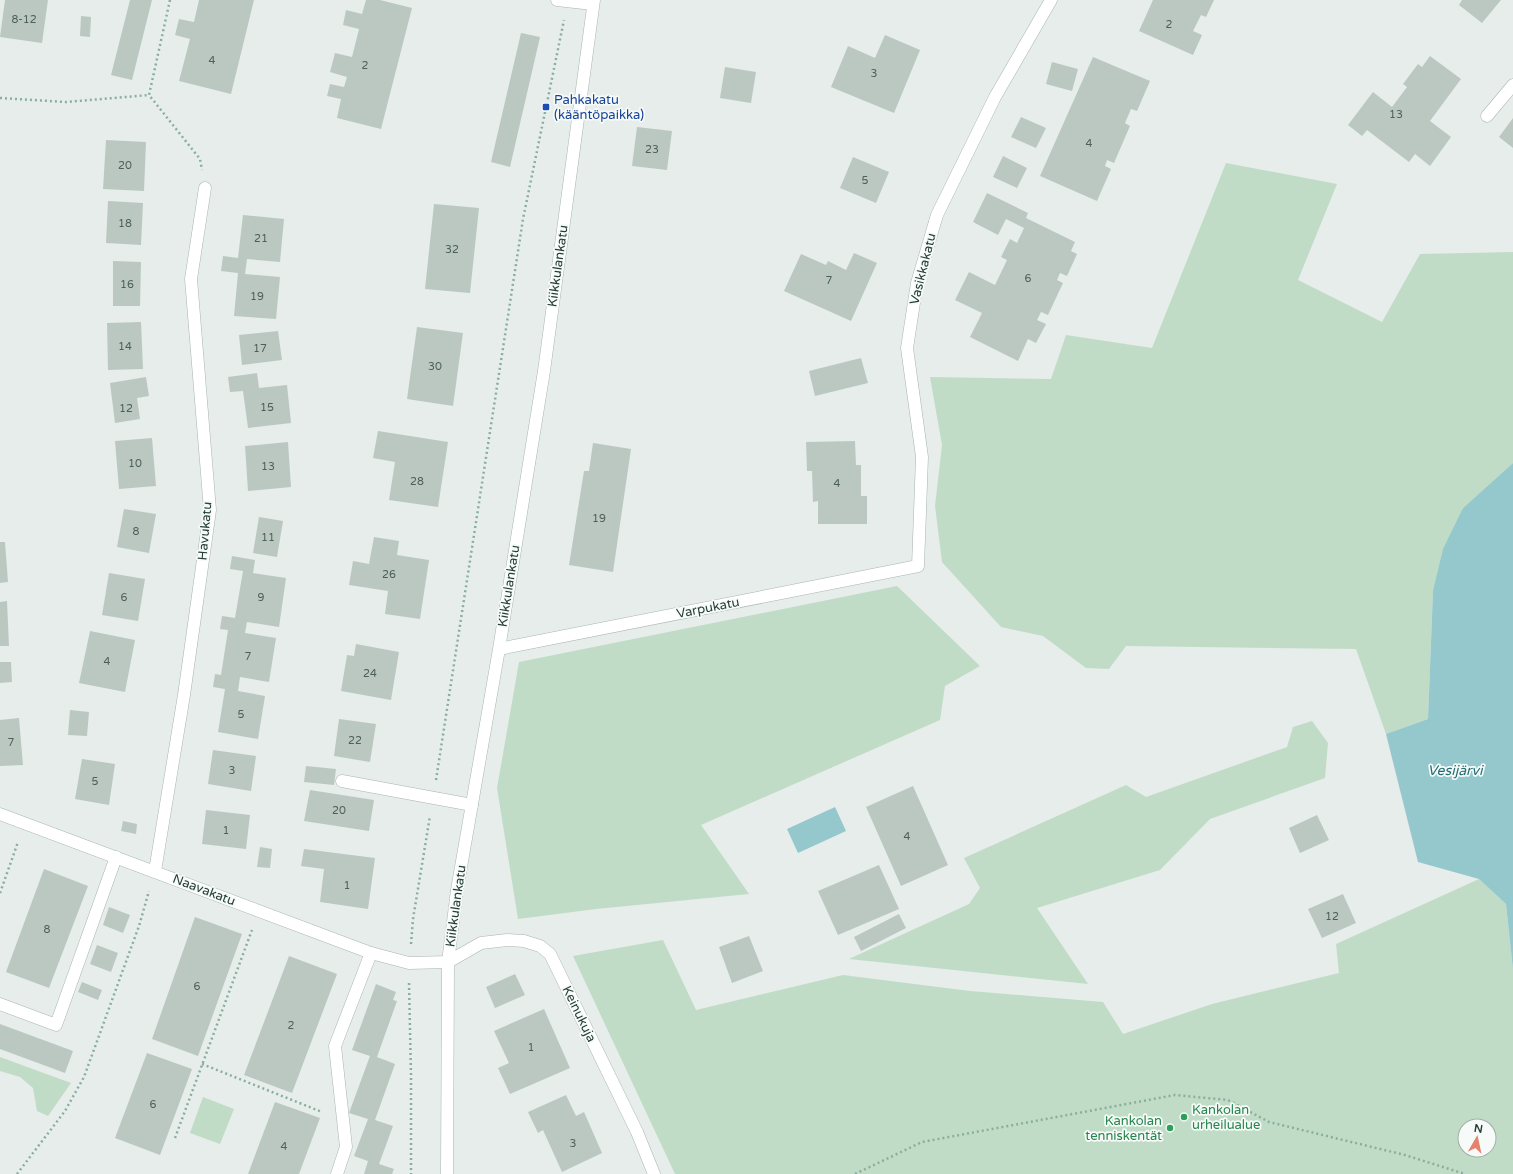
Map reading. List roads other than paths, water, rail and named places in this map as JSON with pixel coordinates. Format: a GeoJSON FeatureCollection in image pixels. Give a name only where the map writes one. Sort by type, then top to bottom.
{"type":"FeatureCollection","features":[{"type":"Feature","properties":{"kind":"street","name":"Vasikkakatu"},"geometry":{"type":"LineString","coordinates":[[918,566],[922,457],[907,348],[917,284],[936,215],[995,97],[1051,0]]}},
{"type":"Feature","properties":{"kind":"street"},"geometry":{"type":"LineString","coordinates":[[563,1],[593,2]]}},
{"type":"Feature","properties":{"kind":"street","name":"Kiikkulankatu"},"geometry":{"type":"LineString","coordinates":[[448,1174],[448,962],[457,890],[499,649],[544,371],[593,2]]}},
{"type":"Feature","properties":{"kind":"street"},"geometry":{"type":"LineString","coordinates":[[1487,116],[1513,85]]}},
{"type":"Feature","properties":{"kind":"street","name":"Havukatu"},"geometry":{"type":"LineString","coordinates":[[155,871],[184,695],[210,510],[191,279],[205,188]]}},
{"type":"Feature","properties":{"kind":"street","name":"Varpukatu"},"geometry":{"type":"LineString","coordinates":[[499,649],[918,566]]}},
{"type":"Feature","properties":{"kind":"street"},"geometry":{"type":"LineString","coordinates":[[342,781],[472,805]]}},
{"type":"Feature","properties":{"kind":"street","name":"Naavakatu"},"geometry":{"type":"LineString","coordinates":[[0,814],[371,953],[409,963],[448,962]]}},
{"type":"Feature","properties":{"kind":"street"},"geometry":{"type":"LineString","coordinates":[[0,1004],[56,1025],[116,857]]}},
{"type":"Feature","properties":{"kind":"street","name":"Keinukuja"},"geometry":{"type":"LineString","coordinates":[[448,962],[481,943],[507,940],[524,941],[540,946],[550,954],[637,1132],[654,1174]]}},
{"type":"Feature","properties":{"kind":"street"},"geometry":{"type":"LineString","coordinates":[[337,1174],[346,1147],[335,1046],[371,953]]}},
{"type":"Feature","properties":{"kind":"water","name":"Vesijärvi"},"geometry":{"type":"Polygon","coordinates":[[[1513,463],[1513,970],[1506,904],[1479,879],[1418,862],[1386,734],[1428,719],[1433,591],[1443,549],[1463,508],[1513,463]]]}},
{"type":"Feature","properties":{"kind":"water"},"geometry":{"type":"Polygon","coordinates":[[[835,807],[846,831],[798,853],[787,829],[835,807]]]}},
{"type":"Feature","properties":{"kind":"place","name":"Pahkakatu (kääntöpaikka)"},"geometry":{"type":"Point","coordinates":[546,107]}},
{"type":"Feature","properties":{"kind":"place","name":"Kankolan urheilualue"},"geometry":{"type":"Point","coordinates":[1184,1117]}},
{"type":"Feature","properties":{"kind":"place","name":"Kankolan tenniskentät"},"geometry":{"type":"Point","coordinates":[1170,1128]}}]}
